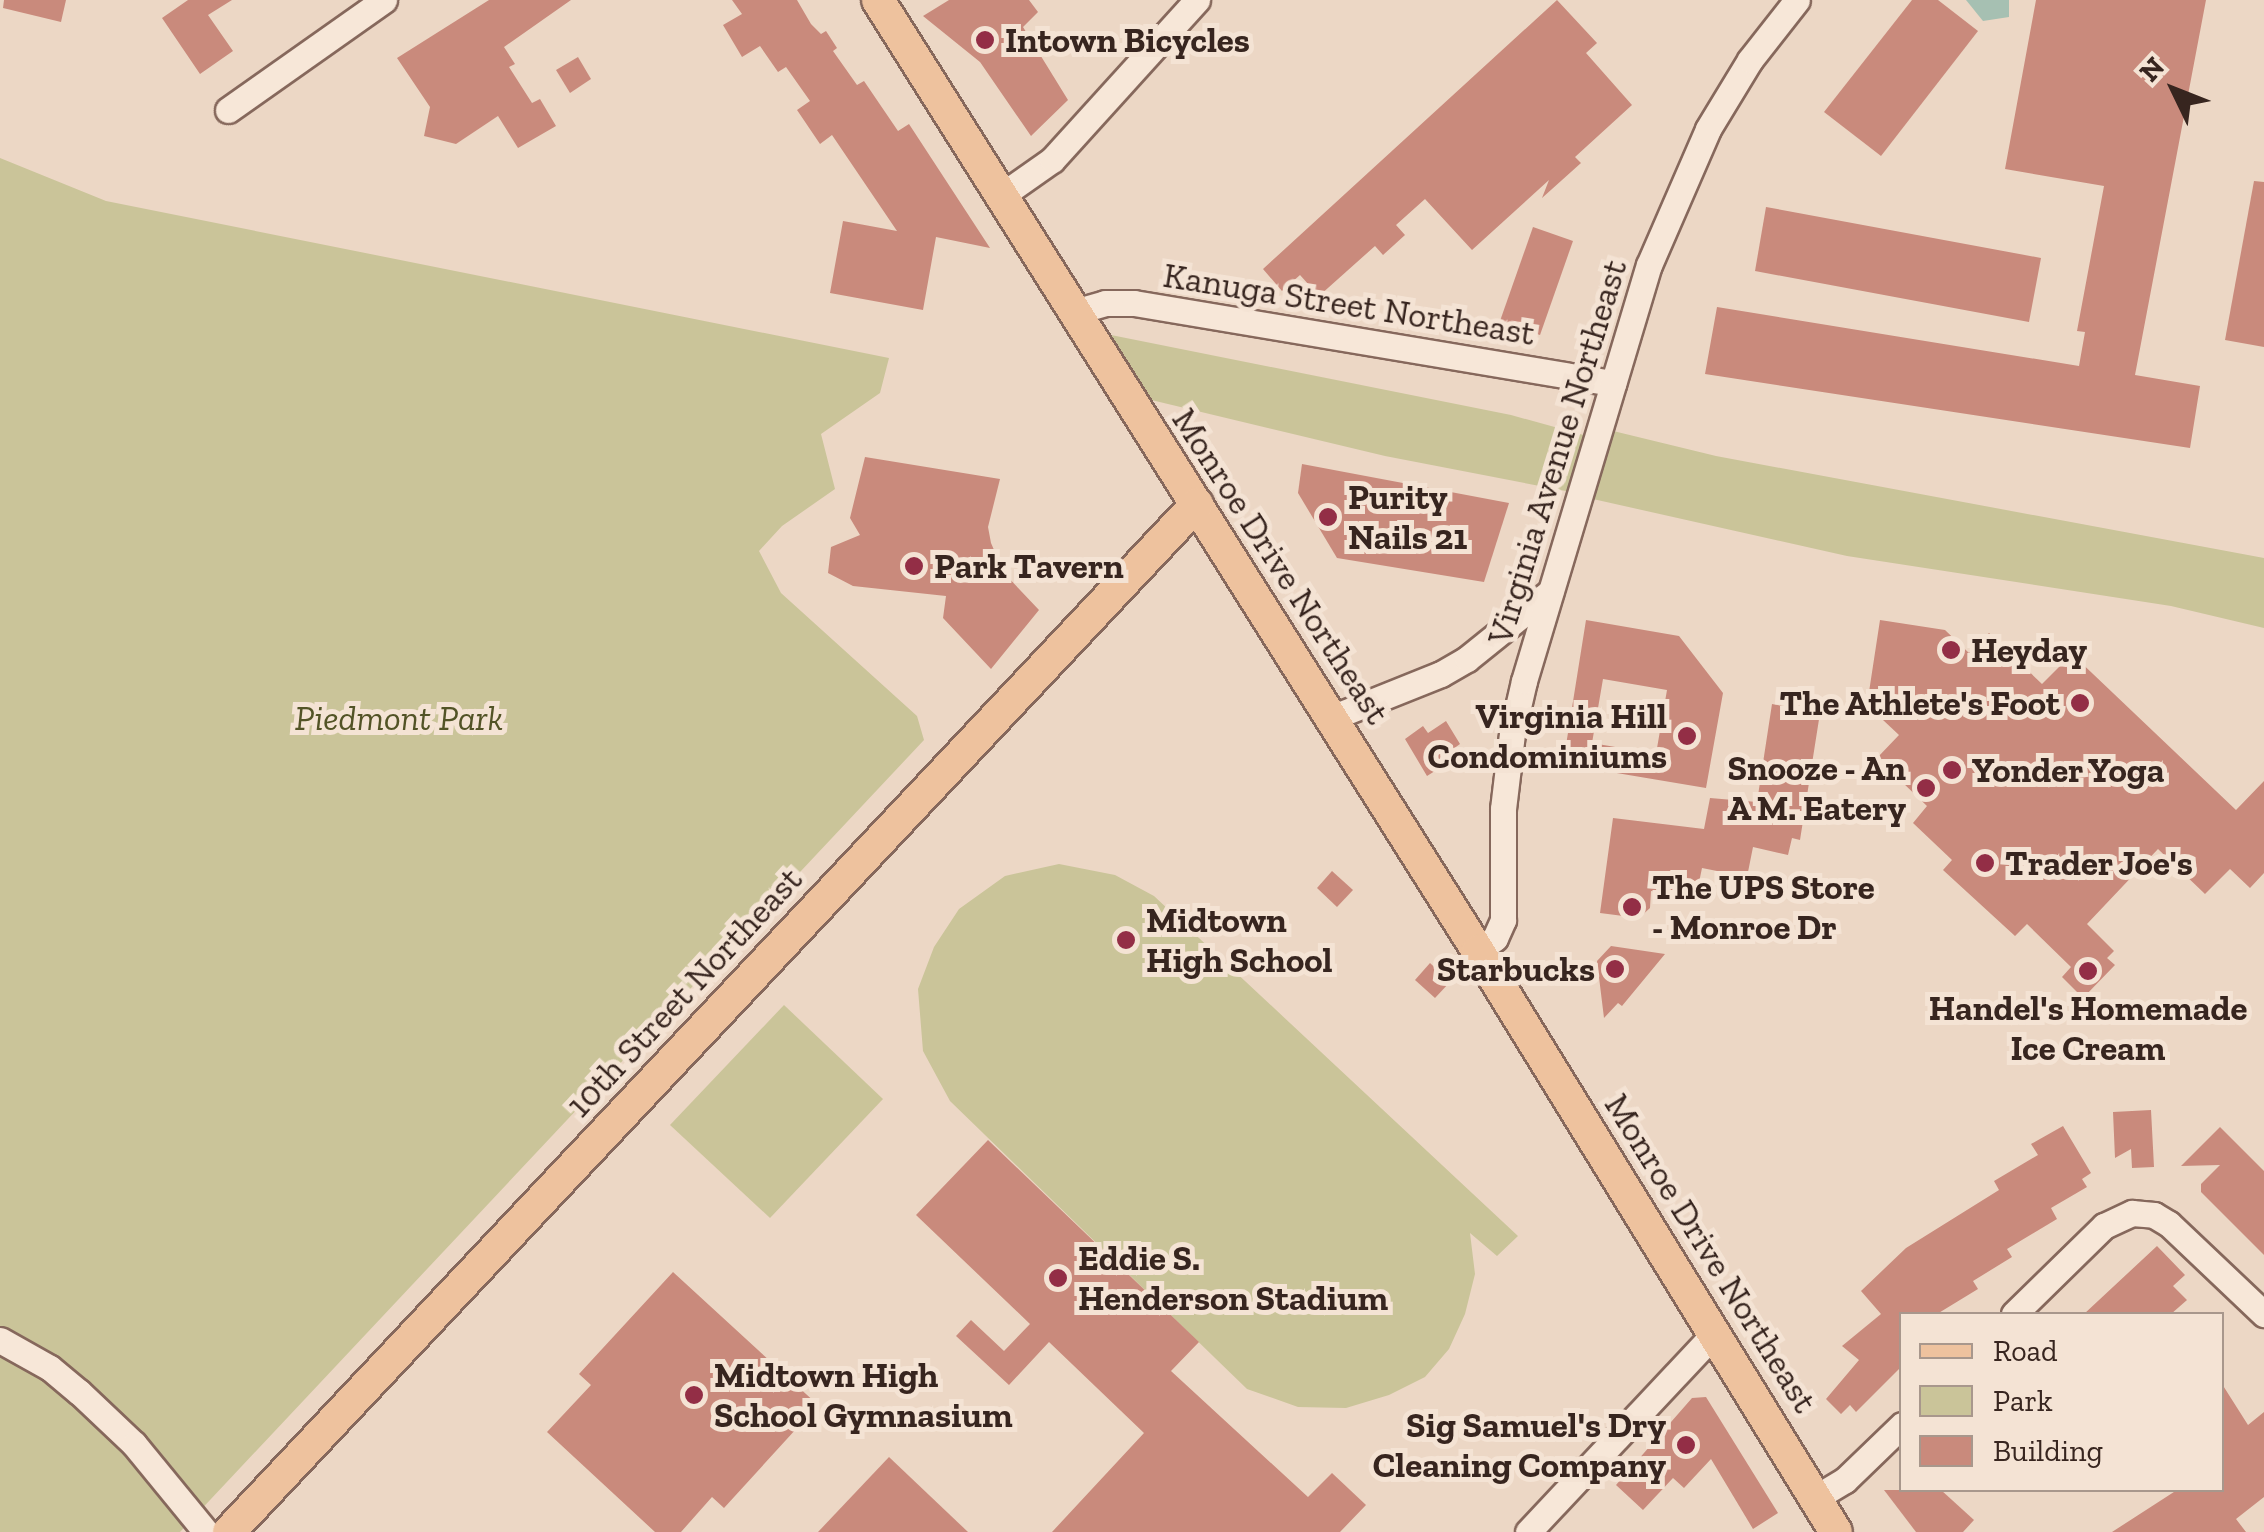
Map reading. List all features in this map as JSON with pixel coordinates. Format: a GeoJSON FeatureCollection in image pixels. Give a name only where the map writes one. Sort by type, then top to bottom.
{"type":"FeatureCollection","features":[{"type":"Feature","properties":{"kind":"main road","name":"Monroe Drive Northeast"},"geometry":{"type":"LineString","coordinates":[[878,0],[1478,951],[1836,1532]]}},
{"type":"Feature","properties":{"kind":"main road","name":"10th Street Northeast"},"geometry":{"type":"LineString","coordinates":[[228,1532],[1196,504]]}},
{"type":"Feature","properties":{"kind":"street"},"geometry":{"type":"LineString","coordinates":[[228,110],[384,0]]}},
{"type":"Feature","properties":{"kind":"street"},"geometry":{"type":"LineString","coordinates":[[1002,196],[1052,160],[1197,0]]}},
{"type":"Feature","properties":{"kind":"street","name":"Virginia Avenue Northeast"},"geometry":{"type":"LineString","coordinates":[[1478,951],[1495,938],[1504,920],[1503,809],[1512,733],[1550,592],[1673,201],[1708,128],[1750,60],[1797,0]]}},
{"type":"Feature","properties":{"kind":"street","name":"Kanuga Street Northeast"},"geometry":{"type":"LineString","coordinates":[[1074,312],[1105,303],[1134,303],[1614,383]]}},
{"type":"Feature","properties":{"kind":"street"},"geometry":{"type":"LineString","coordinates":[[1331,718],[1454,667],[1550,592]]}},
{"type":"Feature","properties":{"kind":"street"},"geometry":{"type":"LineString","coordinates":[[2016,1312],[2104,1226],[2132,1213],[2154,1215],[2170,1224],[2264,1314]]}},
{"type":"Feature","properties":{"kind":"street"},"geometry":{"type":"LineString","coordinates":[[1528,1532],[1714,1334]]}},
{"type":"Feature","properties":{"kind":"street"},"geometry":{"type":"LineString","coordinates":[[0,1340],[50,1368],[79,1392],[134,1444],[206,1532]]}},
{"type":"Feature","properties":{"kind":"street"},"geometry":{"type":"LineString","coordinates":[[1816,1498],[1846,1480],[1899,1428]]}},
{"type":"Feature","properties":{"kind":"green space","name":"Piedmont Park"},"geometry":{"type":"Polygon","coordinates":[[[0,158],[106,201],[889,358],[880,393],[821,434],[835,489],[782,526],[759,551],[781,593],[917,716],[924,740],[180,1532],[0,1532],[0,158]]]}},
{"type":"Feature","properties":{"kind":"green space"},"geometry":{"type":"Polygon","coordinates":[[[1101,333],[1511,415],[1587,436],[1571,492],[1385,456],[1143,398],[1101,333]]]}},
{"type":"Feature","properties":{"kind":"green space"},"geometry":{"type":"Polygon","coordinates":[[[1605,429],[1716,456],[2264,558],[2264,628],[2171,606],[1847,556],[1584,497],[1605,429]]]}},
{"type":"Feature","properties":{"kind":"green space"},"geometry":{"type":"Polygon","coordinates":[[[1059,864],[1115,875],[1154,896],[1518,1236],[1497,1256],[1470,1233],[1475,1274],[1465,1314],[1449,1349],[1425,1377],[1389,1395],[1346,1408],[1298,1407],[1247,1389],[950,1101],[923,1051],[918,989],[934,947],[959,909],[1005,876],[1059,864]]]}},
{"type":"Feature","properties":{"kind":"green space"},"geometry":{"type":"Polygon","coordinates":[[[784,1005],[883,1099],[770,1218],[670,1125],[784,1005]]]}},
{"type":"Feature","properties":{"kind":"shaded area"},"geometry":{"type":"Polygon","coordinates":[[[1966,0],[2009,0],[2009,17],[1983,21],[1966,0]]]}},
{"type":"Feature","properties":{"kind":"building"},"geometry":{"type":"Polygon","coordinates":[[[4,0],[66,0],[61,22],[3,8],[4,0]]]}},
{"type":"Feature","properties":{"kind":"building"},"geometry":{"type":"Polygon","coordinates":[[[188,0],[232,0],[208,15],[233,51],[200,74],[162,18],[188,0]]]}},
{"type":"Feature","properties":{"kind":"building"},"geometry":{"type":"Polygon","coordinates":[[[489,0],[571,0],[504,47],[515,64],[509,67],[532,103],[540,99],[556,126],[518,148],[498,116],[456,144],[424,136],[430,107],[397,58],[489,0]]]}},
{"type":"Feature","properties":{"kind":"building"},"geometry":{"type":"Polygon","coordinates":[[[732,0],[797,0],[811,24],[821,34],[826,31],[837,48],[833,51],[857,85],[864,81],[898,131],[909,124],[990,248],[936,237],[923,310],[830,293],[843,221],[897,231],[832,135],[820,144],[797,110],[810,101],[786,67],[778,72],[760,46],[742,57],[723,25],[742,14],[732,0]]]}},
{"type":"Feature","properties":{"kind":"building"},"geometry":{"type":"Polygon","coordinates":[[[949,0],[1029,0],[1038,12],[1023,27],[1068,100],[1031,136],[980,62],[923,16],[949,0]]]}},
{"type":"Feature","properties":{"kind":"building"},"geometry":{"type":"Polygon","coordinates":[[[1557,0],[1597,43],[1586,53],[1632,105],[1575,157],[1581,163],[1542,198],[1549,180],[1472,250],[1425,199],[1396,225],[1405,235],[1383,255],[1375,246],[1319,296],[1300,275],[1282,291],[1263,269],[1557,0]]]}},
{"type":"Feature","properties":{"kind":"building"},"geometry":{"type":"Polygon","coordinates":[[[1912,0],[1938,0],[1978,31],[1881,156],[1824,112],[1912,0]]]}},
{"type":"Feature","properties":{"kind":"building"},"geometry":{"type":"Polygon","coordinates":[[[2036,0],[2206,0],[2135,375],[2200,386],[2190,448],[1705,374],[1717,307],[2079,366],[2085,332],[2077,331],[2104,186],[2005,169],[2036,0]]]}},
{"type":"Feature","properties":{"kind":"building"},"geometry":{"type":"Polygon","coordinates":[[[578,57],[591,79],[570,93],[556,70],[578,57]]]}},
{"type":"Feature","properties":{"kind":"building"},"geometry":{"type":"Polygon","coordinates":[[[2254,181],[2264,182],[2264,347],[2225,340],[2254,181]]]}},
{"type":"Feature","properties":{"kind":"building"},"geometry":{"type":"Polygon","coordinates":[[[1766,207],[2041,258],[2029,322],[1755,271],[1766,207]]]}},
{"type":"Feature","properties":{"kind":"building"},"geometry":{"type":"Polygon","coordinates":[[[1533,227],[1573,241],[1540,335],[1500,321],[1533,227]]]}},
{"type":"Feature","properties":{"kind":"building","name":"Park Tavern"},"geometry":{"type":"Polygon","coordinates":[[[865,457],[1000,479],[988,527],[991,543],[1004,573],[1039,610],[991,669],[943,618],[946,596],[853,586],[828,573],[831,547],[860,535],[850,518],[865,457]]]}},
{"type":"Feature","properties":{"kind":"building"},"geometry":{"type":"Polygon","coordinates":[[[1302,464],[1509,503],[1484,582],[1337,558],[1298,493],[1302,464]]]}},
{"type":"Feature","properties":{"kind":"building","name":"Virginia Hill Condominiums"},"geometry":{"type":"Polygon","coordinates":[[[1586,620],[1679,636],[1723,693],[1706,788],[1563,764],[1586,620]],[[1603,679],[1592,743],[1656,754],[1667,690],[1603,679]]]}},
{"type":"Feature","properties":{"kind":"building"},"geometry":{"type":"Polygon","coordinates":[[[1880,620],[1945,630],[1969,653],[1989,633],[2042,684],[2072,654],[2236,810],[2264,781],[2264,873],[2250,888],[2230,869],[2205,894],[2158,849],[2087,924],[2114,951],[2107,958],[2115,965],[2083,998],[2062,977],[2071,967],[2027,924],[2015,936],[1943,870],[1952,860],[1913,823],[1927,806],[1877,758],[1899,735],[1867,705],[1880,620]]]}},
{"type":"Feature","properties":{"kind":"building"},"geometry":{"type":"Polygon","coordinates":[[[1772,704],[1820,713],[1800,840],[1792,838],[1788,855],[1753,847],[1747,877],[1702,868],[1696,897],[1651,891],[1650,908],[1639,918],[1600,913],[1613,818],[1704,829],[1710,798],[1757,802],[1772,704]]]}},
{"type":"Feature","properties":{"kind":"building"},"geometry":{"type":"Polygon","coordinates":[[[1446,721],[1460,744],[1442,757],[1446,764],[1427,776],[1405,739],[1423,726],[1428,733],[1446,721]]]}},
{"type":"Feature","properties":{"kind":"building"},"geometry":{"type":"Polygon","coordinates":[[[1332,871],[1353,890],[1337,907],[1317,888],[1332,871]]]}},
{"type":"Feature","properties":{"kind":"building"},"geometry":{"type":"Polygon","coordinates":[[[1611,946],[1665,954],[1622,1006],[1618,1003],[1604,1018],[1597,961],[1611,946]]]}},
{"type":"Feature","properties":{"kind":"building"},"geometry":{"type":"Polygon","coordinates":[[[1430,963],[1450,982],[1435,998],[1415,980],[1430,963]]]}},
{"type":"Feature","properties":{"kind":"building"},"geometry":{"type":"Polygon","coordinates":[[[2151,1110],[2154,1167],[2132,1168],[2131,1149],[2115,1158],[2113,1112],[2151,1110]]]}},
{"type":"Feature","properties":{"kind":"building"},"geometry":{"type":"Polygon","coordinates":[[[2063,1126],[2091,1173],[2082,1179],[2087,1187],[2051,1208],[2057,1219],[2007,1249],[2012,1257],[1973,1281],[1978,1289],[1940,1312],[1899,1312],[1899,1369],[1856,1412],[1850,1405],[1841,1414],[1826,1399],[1859,1360],[1842,1346],[1881,1314],[1861,1291],[1906,1248],[1999,1190],[1994,1181],[2038,1155],[2031,1144],[2063,1126]]]}},
{"type":"Feature","properties":{"kind":"building"},"geometry":{"type":"Polygon","coordinates":[[[2220,1127],[2264,1171],[2264,1255],[2201,1192],[2201,1184],[2220,1165],[2181,1166],[2220,1127]]]}},
{"type":"Feature","properties":{"kind":"building"},"geometry":{"type":"Polygon","coordinates":[[[988,1140],[1199,1342],[1171,1371],[1308,1497],[1332,1473],[1366,1505],[1340,1532],[1052,1532],[1144,1433],[1049,1342],[1009,1385],[956,1336],[971,1320],[1004,1351],[1030,1324],[916,1215],[988,1140]]]}},
{"type":"Feature","properties":{"kind":"building"},"geometry":{"type":"Polygon","coordinates":[[[2157,1246],[2185,1275],[2173,1286],[2187,1300],[2173,1312],[2086,1312],[2157,1246]]]}},
{"type":"Feature","properties":{"kind":"building","name":"Midtown High School Gymnasium"},"geometry":{"type":"Polygon","coordinates":[[[673,1272],[818,1405],[724,1508],[712,1497],[681,1532],[655,1532],[547,1432],[591,1385],[579,1374],[673,1272]]]}},
{"type":"Feature","properties":{"kind":"building"},"geometry":{"type":"Polygon","coordinates":[[[2224,1387],[2248,1425],[2264,1412],[2264,1497],[2236,1519],[2246,1532],[2112,1532],[2174,1492],[2224,1492],[2224,1387]]]}},
{"type":"Feature","properties":{"kind":"building"},"geometry":{"type":"Polygon","coordinates":[[[1706,1397],[1778,1513],[1753,1529],[1711,1459],[1684,1488],[1673,1478],[1643,1510],[1616,1485],[1692,1398],[1706,1397]]]}},
{"type":"Feature","properties":{"kind":"building"},"geometry":{"type":"Polygon","coordinates":[[[889,1457],[968,1532],[818,1532],[889,1457]]]}},
{"type":"Feature","properties":{"kind":"building"},"geometry":{"type":"Polygon","coordinates":[[[1884,1490],[1943,1492],[1974,1520],[1963,1532],[1916,1532],[1884,1490]]]}},
{"type":"Feature","properties":{"kind":"place","name":"Intown Bicycles"},"geometry":{"type":"Point","coordinates":[985,40]}},
{"type":"Feature","properties":{"kind":"place","name":"Purity Nails 21"},"geometry":{"type":"Point","coordinates":[1328,517]}},
{"type":"Feature","properties":{"kind":"place","name":"Park Tavern"},"geometry":{"type":"Point","coordinates":[914,566]}},
{"type":"Feature","properties":{"kind":"place","name":"Heyday"},"geometry":{"type":"Point","coordinates":[1951,650]}},
{"type":"Feature","properties":{"kind":"place","name":"The Athlete's Foot"},"geometry":{"type":"Point","coordinates":[2080,703]}},
{"type":"Feature","properties":{"kind":"place","name":"Virginia Hill Condominiums"},"geometry":{"type":"Point","coordinates":[1687,736]}},
{"type":"Feature","properties":{"kind":"place","name":"Yonder Yoga"},"geometry":{"type":"Point","coordinates":[1952,770]}},
{"type":"Feature","properties":{"kind":"place","name":"Snooze - An A M. Eatery"},"geometry":{"type":"Point","coordinates":[1926,788]}},
{"type":"Feature","properties":{"kind":"place","name":"Trader Joe's"},"geometry":{"type":"Point","coordinates":[1985,863]}},
{"type":"Feature","properties":{"kind":"place","name":"The UPS Store - Monroe Dr"},"geometry":{"type":"Point","coordinates":[1632,907]}},
{"type":"Feature","properties":{"kind":"place","name":"Midtown High School"},"geometry":{"type":"Point","coordinates":[1126,940]}},
{"type":"Feature","properties":{"kind":"place","name":"Starbucks"},"geometry":{"type":"Point","coordinates":[1615,969]}},
{"type":"Feature","properties":{"kind":"place","name":"Handel's Homemade Ice Cream"},"geometry":{"type":"Point","coordinates":[2088,971]}},
{"type":"Feature","properties":{"kind":"place","name":"Eddie S. Henderson Stadium"},"geometry":{"type":"Point","coordinates":[1058,1278]}},
{"type":"Feature","properties":{"kind":"place","name":"Midtown High School Gymnasium"},"geometry":{"type":"Point","coordinates":[694,1395]}},
{"type":"Feature","properties":{"kind":"place","name":"Sig Samuel's Dry Cleaning Company"},"geometry":{"type":"Point","coordinates":[1686,1445]}}]}
